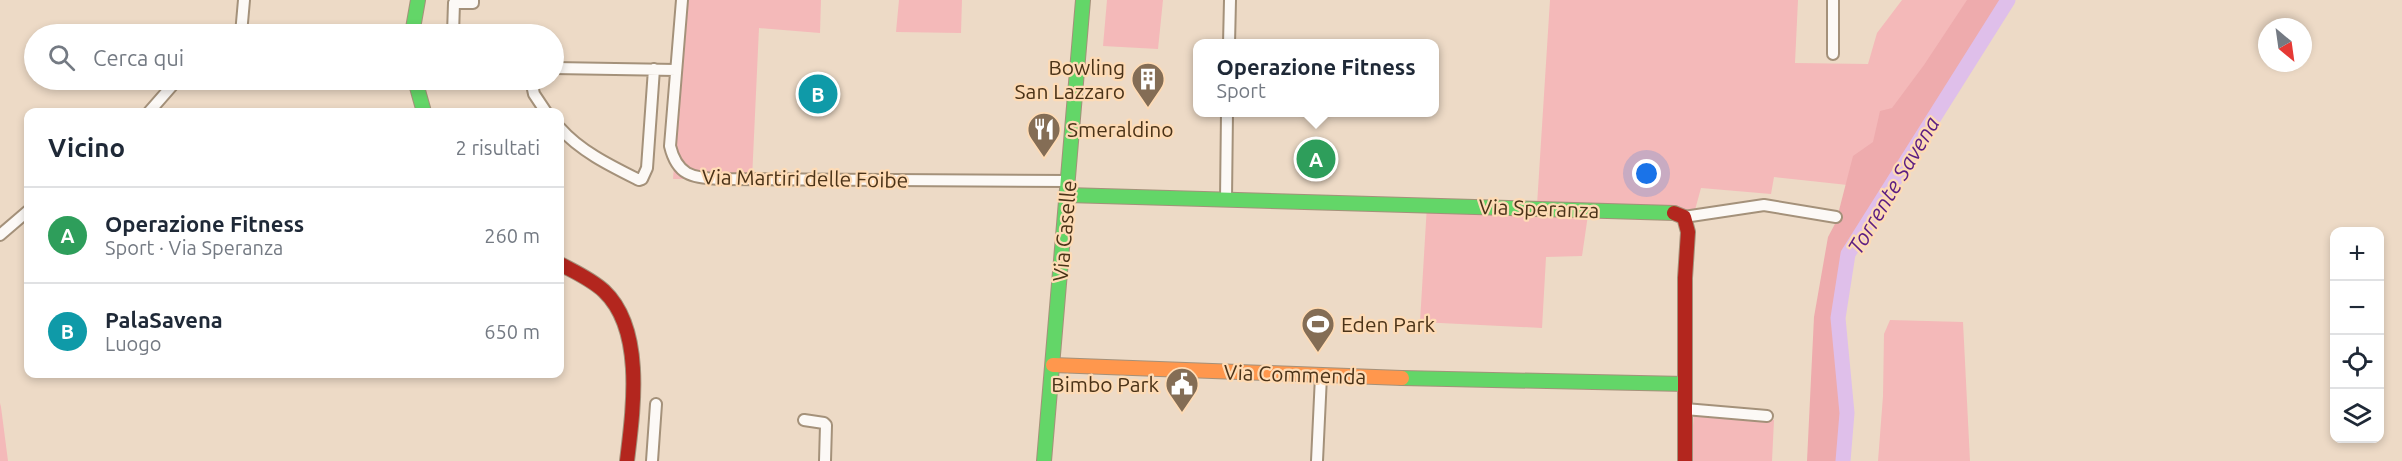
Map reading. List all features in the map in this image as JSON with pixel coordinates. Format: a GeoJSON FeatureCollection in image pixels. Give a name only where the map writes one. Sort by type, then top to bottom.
{"type":"FeatureCollection","features":[{"type":"Feature","properties":{"kind":"street"},"geometry":{"type":"LineString","coordinates":[[242,24],[244,0]]}},
{"type":"Feature","properties":{"kind":"street"},"geometry":{"type":"LineString","coordinates":[[414,24],[418,0]]}},
{"type":"Feature","properties":{"kind":"street"},"geometry":{"type":"LineString","coordinates":[[453,24],[454,3],[473,3],[473,0]]}},
{"type":"Feature","properties":{"kind":"street","name":"Via Martiri delle Foibe"},"geometry":{"type":"LineString","coordinates":[[682,0],[670,146],[677,165],[688,174],[719,179],[1068,181]]}},
{"type":"Feature","properties":{"kind":"street","name":"Via Caselle"},"geometry":{"type":"LineString","coordinates":[[1044,461],[1083,0]]}},
{"type":"Feature","properties":{"kind":"street"},"geometry":{"type":"LineString","coordinates":[[1229,39],[1230,0]]}},
{"type":"Feature","properties":{"kind":"street"},"geometry":{"type":"LineString","coordinates":[[1833,0],[1833,54]]}},
{"type":"Feature","properties":{"kind":"street"},"geometry":{"type":"LineString","coordinates":[[564,68],[676,70]]}},
{"type":"Feature","properties":{"kind":"street"},"geometry":{"type":"LineString","coordinates":[[564,132],[602,161],[639,180],[642,179],[647,168],[654,69]]}},
{"type":"Feature","properties":{"kind":"street"},"geometry":{"type":"LineString","coordinates":[[152,108],[168,90]]}},
{"type":"Feature","properties":{"kind":"street"},"geometry":{"type":"LineString","coordinates":[[418,90],[423,108]]}},
{"type":"Feature","properties":{"kind":"street"},"geometry":{"type":"LineString","coordinates":[[533,90],[543,108]]}},
{"type":"Feature","properties":{"kind":"street"},"geometry":{"type":"LineString","coordinates":[[1226,199],[1227,117]]}},
{"type":"Feature","properties":{"kind":"street","name":"Via Speranza"},"geometry":{"type":"LineString","coordinates":[[1067,195],[1667,211],[1684,217]]}},
{"type":"Feature","properties":{"kind":"street"},"geometry":{"type":"LineString","coordinates":[[1685,461],[1688,232],[1684,217],[1764,206],[1836,217]]}},
{"type":"Feature","properties":{"kind":"street"},"geometry":{"type":"LineString","coordinates":[[0,235],[24,215]]}},
{"type":"Feature","properties":{"kind":"street"},"geometry":{"type":"LineString","coordinates":[[564,266],[604,291],[616,308],[628,334],[635,377],[627,461]]}},
{"type":"Feature","properties":{"kind":"street","name":"Via Commenda"},"geometry":{"type":"LineString","coordinates":[[1053,365],[1321,376],[1685,384]]}},
{"type":"Feature","properties":{"kind":"street"},"geometry":{"type":"LineString","coordinates":[[1317,461],[1321,376]]}},
{"type":"Feature","properties":{"kind":"street"},"geometry":{"type":"LineString","coordinates":[[652,461],[656,404]]}},
{"type":"Feature","properties":{"kind":"street"},"geometry":{"type":"LineString","coordinates":[[1685,409],[1767,416]]}},
{"type":"Feature","properties":{"kind":"street"},"geometry":{"type":"LineString","coordinates":[[804,420],[826,425],[825,461]]}},
{"type":"Feature","properties":{"kind":"shaded area"},"geometry":{"type":"Polygon","coordinates":[[[688,0],[821,0],[820,33],[759,28],[752,179],[673,179],[688,0]]]}},
{"type":"Feature","properties":{"kind":"shaded area"},"geometry":{"type":"Polygon","coordinates":[[[899,0],[962,0],[961,33],[896,32],[899,0]]]}},
{"type":"Feature","properties":{"kind":"shaded area"},"geometry":{"type":"Polygon","coordinates":[[[1107,0],[1163,0],[1158,49],[1103,46],[1107,0]]]}},
{"type":"Feature","properties":{"kind":"shaded area"},"geometry":{"type":"Polygon","coordinates":[[[1550,0],[1798,0],[1795,63],[1868,64],[1877,33],[1902,0],[1969,0],[1857,186],[1774,177],[1771,194],[1701,188],[1695,210],[1589,208],[1582,256],[1546,257],[1542,328],[1420,322],[1427,205],[1537,205],[1550,0]]]}},
{"type":"Feature","properties":{"kind":"shaded area"},"geometry":{"type":"Polygon","coordinates":[[[1967,0],[2008,0],[1848,254],[1838,318],[1847,413],[1843,461],[1807,461],[1814,317],[1828,237],[1836,222],[1853,156],[1873,142],[1880,111],[1892,108],[1967,0]]]}},
{"type":"Feature","properties":{"kind":"shaded area"},"geometry":{"type":"Polygon","coordinates":[[[1890,320],[1963,322],[1970,461],[1878,461],[1883,396],[1884,334],[1890,320]]]}},
{"type":"Feature","properties":{"kind":"shaded area"},"geometry":{"type":"Polygon","coordinates":[[[0,403],[1,407],[8,461],[0,461],[0,403]]]}},
{"type":"Feature","properties":{"kind":"shaded area"},"geometry":{"type":"Polygon","coordinates":[[[1694,414],[1774,420],[1772,461],[1690,461],[1694,414]]]}},
{"type":"Feature","properties":{"kind":"waterway","name":"Torrente Savena"},"geometry":{"type":"LineString","coordinates":[[1843,461],[1847,413],[1838,318],[1848,254],[2008,0]]}},
{"type":"Feature","properties":{"kind":"traffic: fast"},"geometry":{"type":"LineString","coordinates":[[414,24],[418,0]]}},
{"type":"Feature","properties":{"kind":"traffic: fast"},"geometry":{"type":"LineString","coordinates":[[1044,461],[1083,0]]}},
{"type":"Feature","properties":{"kind":"traffic: fast"},"geometry":{"type":"LineString","coordinates":[[418,90],[423,108]]}},
{"type":"Feature","properties":{"kind":"traffic: fast"},"geometry":{"type":"LineString","coordinates":[[1067,195],[1674,213]]}},
{"type":"Feature","properties":{"kind":"traffic: fast"},"geometry":{"type":"LineString","coordinates":[[1402,378],[1685,384]]}},
{"type":"Feature","properties":{"kind":"traffic: slow"},"geometry":{"type":"LineString","coordinates":[[1053,365],[1402,378]]}},
{"type":"Feature","properties":{"kind":"traffic: jam"},"geometry":{"type":"LineString","coordinates":[[1674,213],[1684,217],[1688,232],[1685,278],[1685,461]]}},
{"type":"Feature","properties":{"kind":"traffic: jam"},"geometry":{"type":"LineString","coordinates":[[564,266],[604,291],[617,307],[626,327],[633,372],[632,419],[627,461]]}},
{"type":"Feature","properties":{"kind":"place","name":"PalaSavena"},"geometry":{"type":"Point","coordinates":[818,94]}},
{"type":"Feature","properties":{"kind":"place","name":"Bowling San Lazzaro"},"geometry":{"type":"Point","coordinates":[1148,108]}},
{"type":"Feature","properties":{"kind":"place","name":"Smeraldino"},"geometry":{"type":"Point","coordinates":[1044,158]}},
{"type":"Feature","properties":{"kind":"place","name":"Operazione Fitness"},"geometry":{"type":"Point","coordinates":[1316,159]}},
{"type":"Feature","properties":{"kind":"place","name":"Eden Park"},"geometry":{"type":"Point","coordinates":[1318,353]}},
{"type":"Feature","properties":{"kind":"place","name":"Bimbo Park"},"geometry":{"type":"Point","coordinates":[1182,413]}}]}
